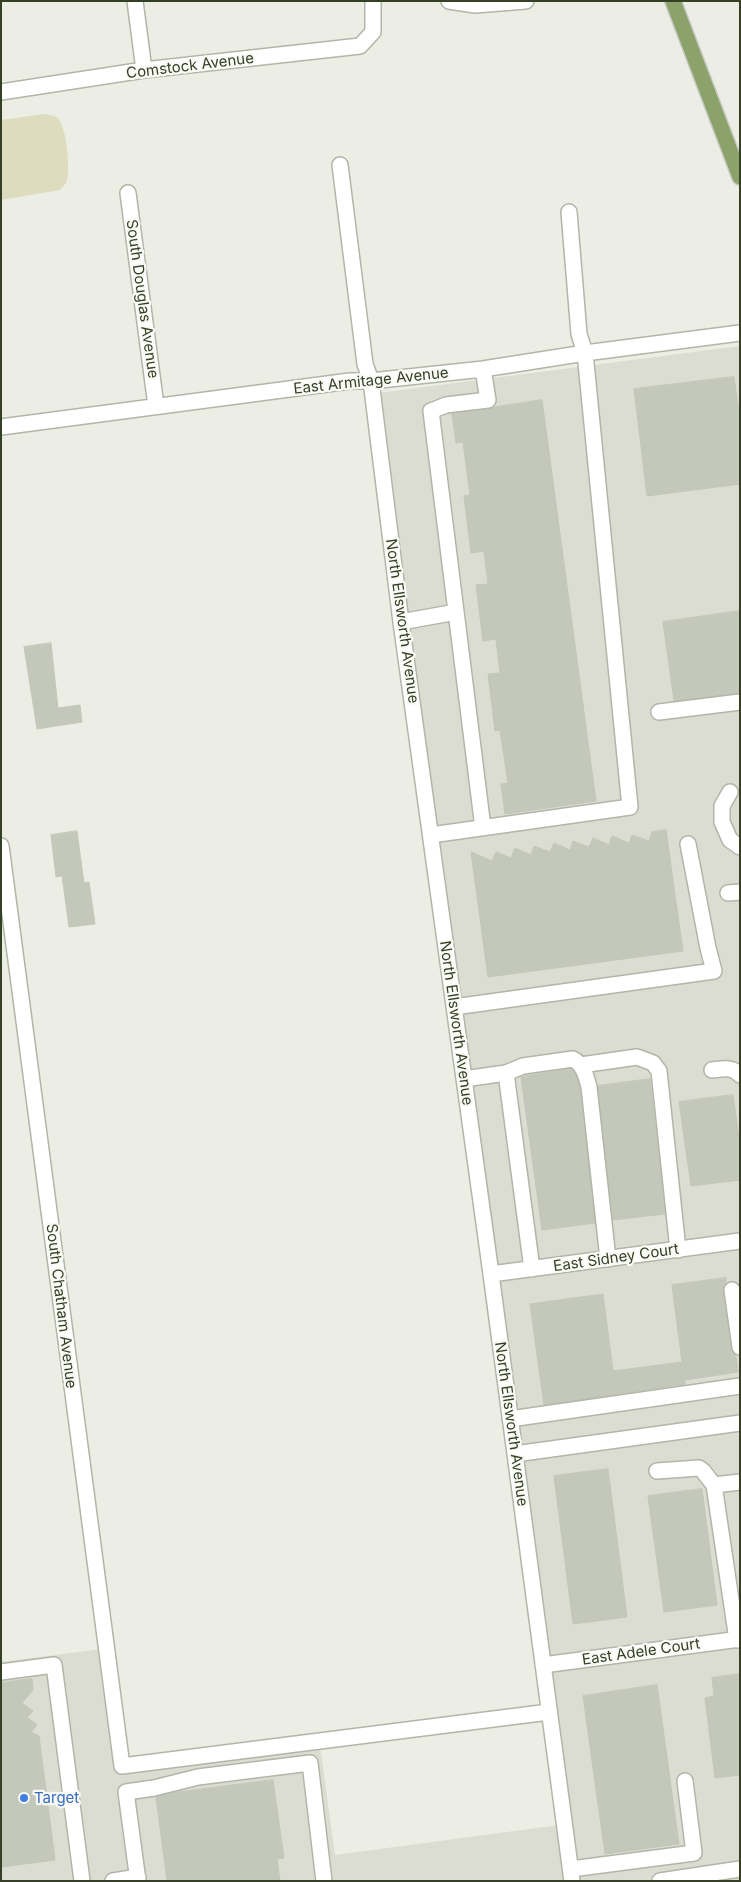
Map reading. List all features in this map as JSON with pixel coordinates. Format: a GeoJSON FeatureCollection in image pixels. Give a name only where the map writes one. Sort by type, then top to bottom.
{"type":"FeatureCollection","features":[{"type":"Feature","properties":{"kind":"main road"},"geometry":{"type":"LineString","coordinates":[[673,1],[740,177]]}},
{"type":"Feature","properties":{"kind":"street"},"geometry":{"type":"LineString","coordinates":[[136,1],[144,70]]}},
{"type":"Feature","properties":{"kind":"street","name":"Comstock Avenue"},"geometry":{"type":"LineString","coordinates":[[1,92],[144,70],[360,46],[373,32],[372,1]]}},
{"type":"Feature","properties":{"kind":"street"},"geometry":{"type":"LineString","coordinates":[[449,1],[475,5],[526,1]]}},
{"type":"Feature","properties":{"kind":"street","name":"North Ellsworth Avenue"},"geometry":{"type":"LineString","coordinates":[[340,165],[365,364],[371,381],[401,622],[572,1875]]}},
{"type":"Feature","properties":{"kind":"street","name":"South Douglas Avenue"},"geometry":{"type":"LineString","coordinates":[[128,192],[156,406]]}},
{"type":"Feature","properties":{"kind":"street"},"geometry":{"type":"LineString","coordinates":[[430,835],[630,807],[585,353],[579,334],[569,212]]}},
{"type":"Feature","properties":{"kind":"street","name":"East Armitage Avenue"},"geometry":{"type":"LineString","coordinates":[[1,427],[350,381],[371,381],[483,369],[585,353],[740,333]]}},
{"type":"Feature","properties":{"kind":"street"},"geometry":{"type":"LineString","coordinates":[[482,828],[431,411],[446,405],[488,400],[483,369]]}},
{"type":"Feature","properties":{"kind":"street"},"geometry":{"type":"LineString","coordinates":[[401,622],[456,612]]}},
{"type":"Feature","properties":{"kind":"street"},"geometry":{"type":"LineString","coordinates":[[659,712],[740,702]]}},
{"type":"Feature","properties":{"kind":"street"},"geometry":{"type":"LineString","coordinates":[[730,792],[722,806],[722,822],[730,840],[740,847]]}},
{"type":"Feature","properties":{"kind":"street"},"geometry":{"type":"LineString","coordinates":[[454,1007],[714,971],[688,844]]}},
{"type":"Feature","properties":{"kind":"street","name":"South Chatham Avenue"},"geometry":{"type":"LineString","coordinates":[[1,846],[122,1766],[549,1712]]}},
{"type":"Feature","properties":{"kind":"street"},"geometry":{"type":"LineString","coordinates":[[581,1065],[638,1058],[653,1063],[659,1071],[678,1250]]}},
{"type":"Feature","properties":{"kind":"street"},"geometry":{"type":"LineString","coordinates":[[464,1079],[506,1074],[523,1066],[573,1060],[581,1065],[589,1087],[608,1259]]}},
{"type":"Feature","properties":{"kind":"street"},"geometry":{"type":"LineString","coordinates":[[712,1070],[729,1068],[740,1075]]}},
{"type":"Feature","properties":{"kind":"street"},"geometry":{"type":"LineString","coordinates":[[506,1074],[532,1269]]}},
{"type":"Feature","properties":{"kind":"street","name":"East Sidney Court"},"geometry":{"type":"LineString","coordinates":[[491,1274],[740,1241]]}},
{"type":"Feature","properties":{"kind":"street"},"geometry":{"type":"LineString","coordinates":[[732,1290],[740,1347]]}},
{"type":"Feature","properties":{"kind":"street"},"geometry":{"type":"LineString","coordinates":[[510,1419],[740,1386]]}},
{"type":"Feature","properties":{"kind":"street"},"geometry":{"type":"LineString","coordinates":[[515,1454],[740,1423]]}},
{"type":"Feature","properties":{"kind":"street"},"geometry":{"type":"LineString","coordinates":[[657,1471],[699,1468],[714,1486],[738,1639]]}},
{"type":"Feature","properties":{"kind":"street"},"geometry":{"type":"LineString","coordinates":[[714,1486],[740,1482]]}},
{"type":"Feature","properties":{"kind":"street","name":"East Adele Court"},"geometry":{"type":"LineString","coordinates":[[543,1665],[738,1639]]}},
{"type":"Feature","properties":{"kind":"street"},"geometry":{"type":"LineString","coordinates":[[1,1672],[54,1665],[82,1881]]}},
{"type":"Feature","properties":{"kind":"street"},"geometry":{"type":"LineString","coordinates":[[113,1881],[138,1879],[126,1792],[154,1788],[198,1777],[310,1763],[324,1881]]}},
{"type":"Feature","properties":{"kind":"street"},"geometry":{"type":"LineString","coordinates":[[572,1875],[694,1852],[685,1781]]}},
{"type":"Feature","properties":{"kind":"street"},"geometry":{"type":"LineString","coordinates":[[660,1881],[740,1870]]}},
{"type":"Feature","properties":{"kind":"shaded area"},"geometry":{"type":"Polygon","coordinates":[[[44,114],[56,117],[63,128],[68,157],[66,182],[60,190],[1,200],[1,120],[44,114]]]}},
{"type":"Feature","properties":{"kind":"shaded area"},"geometry":{"type":"Polygon","coordinates":[[[740,346],[740,1881],[577,1881],[378,393],[740,346]]]}},
{"type":"Feature","properties":{"kind":"shaded area"},"geometry":{"type":"Polygon","coordinates":[[[102,1649],[117,1771],[320,1745],[335,1855],[559,1825],[566,1881],[1,1881],[1,1662],[102,1649]]]}},
{"type":"Feature","properties":{"kind":"building"},"geometry":{"type":"Polygon","coordinates":[[[734,377],[740,420],[740,484],[647,496],[634,389],[734,377]]]}},
{"type":"Feature","properties":{"kind":"building"},"geometry":{"type":"Polygon","coordinates":[[[542,400],[596,801],[505,814],[501,784],[508,783],[500,730],[495,731],[488,674],[500,673],[496,639],[483,641],[476,585],[488,584],[484,551],[471,553],[464,496],[470,495],[463,442],[456,443],[452,414],[542,400]]]}},
{"type":"Feature","properties":{"kind":"building"},"geometry":{"type":"Polygon","coordinates":[[[740,611],[740,693],[674,701],[663,622],[740,611]]]}},
{"type":"Feature","properties":{"kind":"building"},"geometry":{"type":"Polygon","coordinates":[[[51,643],[58,708],[80,705],[82,722],[37,729],[24,647],[51,643]]]}},
{"type":"Feature","properties":{"kind":"building"},"geometry":{"type":"Polygon","coordinates":[[[666,830],[683,951],[488,977],[471,852],[492,861],[496,852],[511,858],[515,848],[531,855],[534,846],[550,852],[554,843],[570,850],[573,841],[589,847],[593,838],[609,845],[612,836],[629,843],[632,835],[649,841],[652,832],[666,830]]]}},
{"type":"Feature","properties":{"kind":"building"},"geometry":{"type":"Polygon","coordinates":[[[77,831],[84,883],[89,882],[95,924],[69,927],[62,876],[56,877],[51,835],[77,831]]]}},
{"type":"Feature","properties":{"kind":"building"},"geometry":{"type":"Polygon","coordinates":[[[571,1069],[576,1075],[580,1089],[595,1223],[542,1230],[521,1077],[571,1069]]]}},
{"type":"Feature","properties":{"kind":"building"},"geometry":{"type":"Polygon","coordinates":[[[650,1079],[665,1214],[613,1220],[598,1086],[650,1079]]]}},
{"type":"Feature","properties":{"kind":"building"},"geometry":{"type":"Polygon","coordinates":[[[733,1095],[740,1146],[740,1180],[691,1186],[679,1102],[733,1095]]]}},
{"type":"Feature","properties":{"kind":"building"},"geometry":{"type":"Polygon","coordinates":[[[726,1278],[723,1291],[731,1348],[736,1356],[738,1372],[685,1380],[685,1384],[544,1405],[530,1304],[603,1294],[613,1371],[682,1362],[672,1285],[726,1278]]]}},
{"type":"Feature","properties":{"kind":"building"},"geometry":{"type":"Polygon","coordinates":[[[608,1469],[627,1617],[573,1624],[554,1476],[608,1469]]]}},
{"type":"Feature","properties":{"kind":"building"},"geometry":{"type":"Polygon","coordinates":[[[702,1489],[717,1605],[664,1612],[648,1496],[702,1489]]]}},
{"type":"Feature","properties":{"kind":"building"},"geometry":{"type":"Polygon","coordinates":[[[740,1674],[740,1775],[715,1778],[705,1698],[714,1696],[712,1678],[740,1674]]]}},
{"type":"Feature","properties":{"kind":"building","name":"Target"},"geometry":{"type":"Polygon","coordinates":[[[32,1679],[33,1690],[22,1703],[33,1711],[27,1717],[37,1725],[31,1732],[39,1736],[55,1860],[1,1867],[1,1683],[32,1679]]]}},
{"type":"Feature","properties":{"kind":"building"},"geometry":{"type":"Polygon","coordinates":[[[657,1685],[679,1844],[605,1854],[583,1696],[657,1685]]]}},
{"type":"Feature","properties":{"kind":"building"},"geometry":{"type":"Polygon","coordinates":[[[273,1780],[284,1858],[277,1859],[280,1881],[167,1881],[156,1797],[171,1793],[273,1780]]]}},
{"type":"Feature","properties":{"kind":"place","name":"Target"},"geometry":{"type":"Point","coordinates":[24,1798]}}]}
